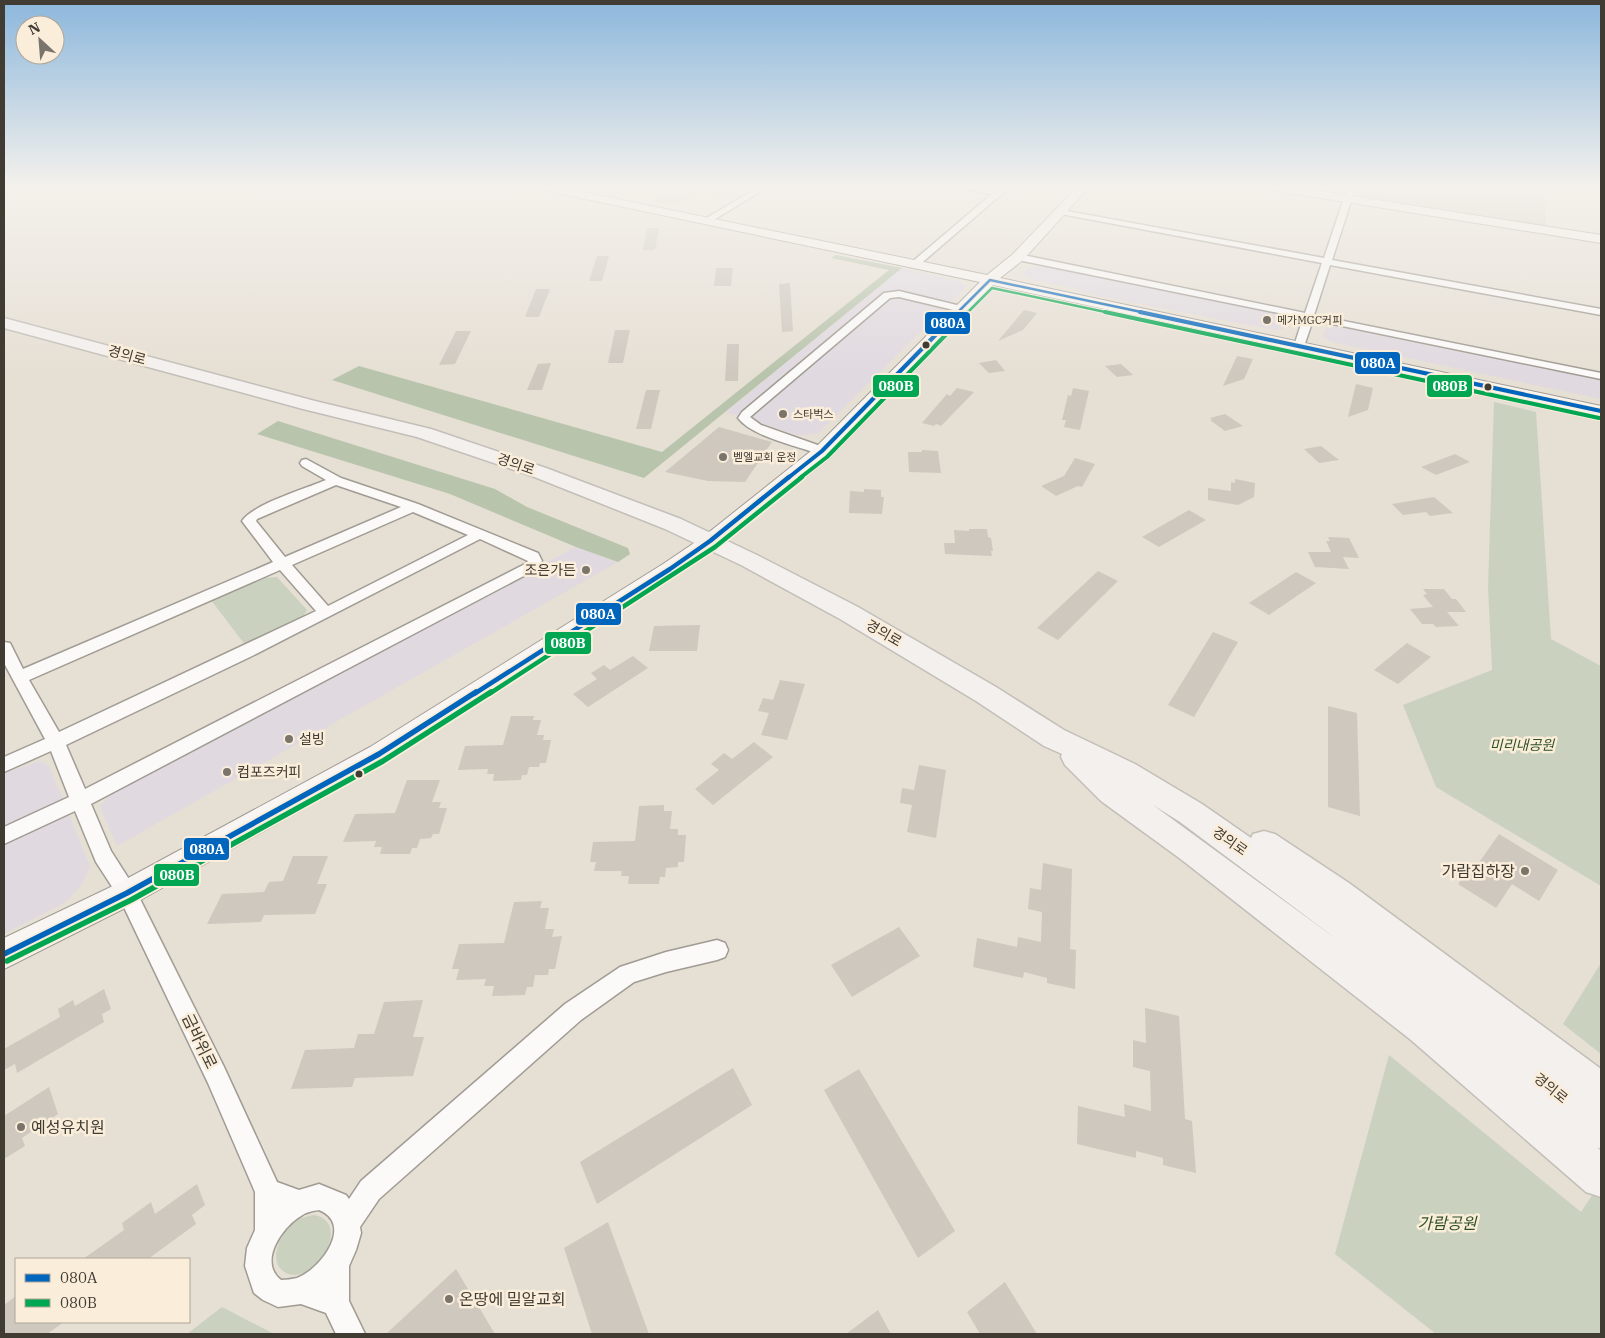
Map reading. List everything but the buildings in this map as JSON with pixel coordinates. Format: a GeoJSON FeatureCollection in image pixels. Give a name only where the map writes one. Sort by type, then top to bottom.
{"type":"FeatureCollection","features":[{"type":"Feature","properties":{"kind":"main road","name":"경의로"},"geometry":{"type":"LineString","coordinates":[[5,318],[64,338],[310,405],[424,433],[539,472],[710,540],[849,613],[986,694],[1054,738],[1126,772],[1191,813],[1311,899],[1478,1028],[1601,1129]]}},
{"type":"Feature","properties":{"kind":"main road"},"geometry":{"type":"LineString","coordinates":[[1054,738],[1143,764],[1337,893],[1601,1093]]}},
{"type":"Feature","properties":{"kind":"main road"},"geometry":{"type":"LineString","coordinates":[[1054,738],[1112,792],[1192,850],[1424,1027],[1601,1177]]}},
{"type":"Feature","properties":{"kind":"street"},"geometry":{"type":"LineString","coordinates":[[841,248],[1601,411]]}},
{"type":"Feature","properties":{"kind":"street"},"geometry":{"type":"LineString","coordinates":[[915,264],[933,248]]}},
{"type":"Feature","properties":{"kind":"street"},"geometry":{"type":"LineString","coordinates":[[4,954],[127,893],[379,754],[670,569],[710,540],[822,451],[990,280],[1026,248]]}},
{"type":"Feature","properties":{"kind":"street"},"geometry":{"type":"LineString","coordinates":[[1254,248],[1601,312]]}},
{"type":"Feature","properties":{"kind":"street"},"geometry":{"type":"LineString","coordinates":[[1299,346],[1330,248]]}},
{"type":"Feature","properties":{"kind":"street"},"geometry":{"type":"LineString","coordinates":[[1018,257],[1601,376]]}},
{"type":"Feature","properties":{"kind":"street"},"geometry":{"type":"LineString","coordinates":[[822,451],[757,428],[744,418],[746,414],[887,295],[899,294],[962,309]]}},
{"type":"Feature","properties":{"kind":"street"},"geometry":{"type":"LineString","coordinates":[[4,836],[79,801],[530,567],[535,561],[533,556],[480,534],[412,507],[336,481],[306,463]]}},
{"type":"Feature","properties":{"kind":"street"},"geometry":{"type":"LineString","coordinates":[[326,613],[282,563],[249,521],[252,516],[336,481]]}},
{"type":"Feature","properties":{"kind":"street"},"geometry":{"type":"LineString","coordinates":[[18,678],[412,507]]}},
{"type":"Feature","properties":{"kind":"street"},"geometry":{"type":"LineString","coordinates":[[4,765],[326,613],[480,534]]}},
{"type":"Feature","properties":{"kind":"street","name":"금바위로"},"geometry":{"type":"LineString","coordinates":[[4,647],[18,678],[56,742],[103,856],[127,893],[216,1075],[268,1192]]}},
{"type":"Feature","properties":{"kind":"street"},"geometry":{"type":"LineString","coordinates":[[341,1213],[370,1190],[573,1012],[628,974],[666,962],[718,950]]}},
{"type":"Feature","properties":{"kind":"street"},"geometry":{"type":"LineString","coordinates":[[268,1231],[268,1192],[299,1202]]}},
{"type":"Feature","properties":{"kind":"street"},"geometry":{"type":"LineString","coordinates":[[319,1197],[331,1199],[341,1213],[345,1244],[325,1276],[311,1287],[295,1294],[280,1294],[268,1288],[260,1278],[258,1263],[261,1247],[268,1231],[279,1217],[299,1202],[319,1197]]}},
{"type":"Feature","properties":{"kind":"street"},"geometry":{"type":"LineString","coordinates":[[334,1264],[335,1303],[351,1334]]}},
{"type":"Feature","properties":{"kind":"street"},"geometry":{"type":"LineString","coordinates":[[302,1291],[335,1303]]}},
{"type":"Feature","properties":{"kind":"shaded area"},"geometry":{"type":"Polygon","coordinates":[[[1041,266],[1280,314],[1288,320],[1284,329],[1274,330],[1089,294],[1073,288],[1029,279],[1022,274],[1027,268],[1041,266]]]}},
{"type":"Feature","properties":{"kind":"shaded area"},"geometry":{"type":"Polygon","coordinates":[[[902,268],[960,282],[966,287],[818,433],[800,436],[726,412],[902,268]]]}},
{"type":"Feature","properties":{"kind":"shaded area"},"geometry":{"type":"Polygon","coordinates":[[[1340,326],[1601,379],[1601,399],[1332,342],[1323,336],[1326,328],[1340,326]]]}},
{"type":"Feature","properties":{"kind":"shaded area"},"geometry":{"type":"Polygon","coordinates":[[[576,547],[618,562],[117,846],[100,807],[113,791],[576,547]]]}},
{"type":"Feature","properties":{"kind":"shaded area"},"geometry":{"type":"Polygon","coordinates":[[[40,761],[49,766],[90,866],[82,884],[66,902],[4,934],[4,773],[40,761]]]}},
{"type":"Feature","properties":{"kind":"green space"},"geometry":{"type":"Polygon","coordinates":[[[836,255],[902,268],[644,478],[332,380],[359,366],[662,452],[889,270],[831,258],[836,255]]]}},
{"type":"Feature","properties":{"kind":"green space","name":"미리내공원"},"geometry":{"type":"Polygon","coordinates":[[[1494,402],[1536,412],[1551,639],[1601,666],[1601,886],[1436,787],[1403,705],[1492,670],[1488,587],[1494,402]]]}},
{"type":"Feature","properties":{"kind":"green space"},"geometry":{"type":"Polygon","coordinates":[[[278,421],[495,489],[527,507],[628,548],[630,554],[618,562],[576,547],[450,494],[257,434],[278,421]]]}},
{"type":"Feature","properties":{"kind":"green space"},"geometry":{"type":"Polygon","coordinates":[[[277,577],[307,610],[302,619],[246,646],[211,600],[261,578],[277,577]]]}},
{"type":"Feature","properties":{"kind":"green space"},"geometry":{"type":"Polygon","coordinates":[[[1601,963],[1601,1054],[1563,1024],[1601,963]]]}},
{"type":"Feature","properties":{"kind":"green space","name":"가람공원"},"geometry":{"type":"Polygon","coordinates":[[[1389,1055],[1581,1212],[1601,1182],[1601,1334],[1436,1334],[1335,1254],[1389,1055]]]}},
{"type":"Feature","properties":{"kind":"green space"},"geometry":{"type":"Polygon","coordinates":[[[314,1215],[325,1220],[330,1229],[330,1240],[326,1252],[309,1271],[297,1275],[286,1273],[277,1262],[276,1254],[281,1239],[296,1221],[314,1215]]]}},
{"type":"Feature","properties":{"kind":"green space"},"geometry":{"type":"Polygon","coordinates":[[[222,1307],[274,1334],[187,1334],[222,1307]]]}},
{"type":"Feature","properties":{"kind":"transit line","name":"080A"},"geometry":{"type":"LineString","coordinates":[[4,954],[127,893],[379,754],[670,569],[710,541],[822,451],[990,280],[1601,411]]}},
{"type":"Feature","properties":{"kind":"transit line","name":"080B"},"geometry":{"type":"LineString","coordinates":[[7,961],[131,900],[383,761],[715,547],[827,457],[992,288],[1599,418]]}},
{"type":"Feature","properties":{"kind":"place","name":"메가MGC커피"},"geometry":{"type":"Point","coordinates":[1267,320]}},
{"type":"Feature","properties":{"kind":"place","name":"스타벅스"},"geometry":{"type":"Point","coordinates":[783,414]}},
{"type":"Feature","properties":{"kind":"place","name":"벧엘교회 운정"},"geometry":{"type":"Point","coordinates":[723,457]}},
{"type":"Feature","properties":{"kind":"place","name":"조은가든"},"geometry":{"type":"Point","coordinates":[586,570]}},
{"type":"Feature","properties":{"kind":"place","name":"설빙"},"geometry":{"type":"Point","coordinates":[289,739]}},
{"type":"Feature","properties":{"kind":"place","name":"컴포즈커피"},"geometry":{"type":"Point","coordinates":[227,772]}},
{"type":"Feature","properties":{"kind":"place","name":"가람집하장"},"geometry":{"type":"Point","coordinates":[1525,871]}},
{"type":"Feature","properties":{"kind":"place","name":"예성유치원"},"geometry":{"type":"Point","coordinates":[21,1127]}},
{"type":"Feature","properties":{"kind":"place","name":"온땅에 밀알교회"},"geometry":{"type":"Point","coordinates":[449,1299]}}]}
